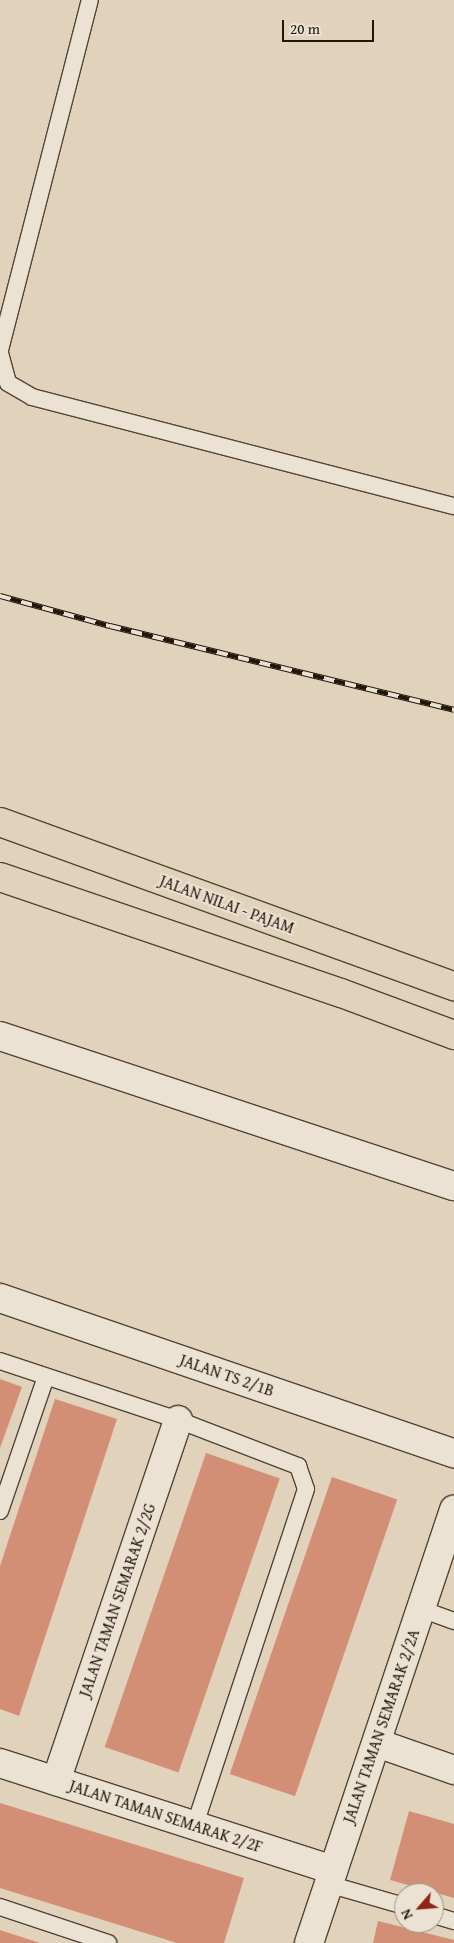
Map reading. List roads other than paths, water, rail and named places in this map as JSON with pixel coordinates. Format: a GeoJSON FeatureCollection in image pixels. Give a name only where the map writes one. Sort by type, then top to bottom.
{"type":"FeatureCollection","features":[{"type":"Feature","properties":{"kind":"main road","name":"JALAN NILAI - PAJAM"},"geometry":{"type":"LineString","coordinates":[[0,822],[454,986]]}},
{"type":"Feature","properties":{"kind":"main road"},"geometry":{"type":"LineString","coordinates":[[0,877],[341,993],[454,1035]]}},
{"type":"Feature","properties":{"kind":"street"},"geometry":{"type":"LineString","coordinates":[[0,1036],[454,1186]]}},
{"type":"Feature","properties":{"kind":"street","name":"JALAN TS 2/1B"},"geometry":{"type":"LineString","coordinates":[[0,1298],[454,1453]]}},
{"type":"Feature","properties":{"kind":"street","name":"JALAN TAMAN SEMARAK 2/2G"},"geometry":{"type":"LineString","coordinates":[[56,1781],[178,1420]]}},
{"type":"Feature","properties":{"kind":"street","name":"JALAN TAMAN SEMARAK 2/2A"},"geometry":{"type":"LineString","coordinates":[[309,1943],[454,1510]]}},
{"type":"Feature","properties":{"kind":"street"},"geometry":{"type":"LineString","coordinates":[[377,1743],[454,1770]]}},
{"type":"Feature","properties":{"kind":"street","name":"JALAN TAMAN SEMARAK 2/2F"},"geometry":{"type":"LineString","coordinates":[[0,1762],[195,1825],[330,1877]]}},
{"type":"Feature","properties":{"kind":"lane"},"geometry":{"type":"LineString","coordinates":[[90,0],[0,352],[8,383],[32,397],[454,506]]}},
{"type":"Feature","properties":{"kind":"lane"},"geometry":{"type":"LineString","coordinates":[[0,1361],[178,1420],[298,1466],[306,1489],[195,1825]]}},
{"type":"Feature","properties":{"kind":"lane"},"geometry":{"type":"LineString","coordinates":[[0,1511],[46,1376]]}},
{"type":"Feature","properties":{"kind":"lane"},"geometry":{"type":"LineString","coordinates":[[421,1609],[454,1621]]}},
{"type":"Feature","properties":{"kind":"lane"},"geometry":{"type":"LineString","coordinates":[[330,1877],[394,1902]]}},
{"type":"Feature","properties":{"kind":"lane"},"geometry":{"type":"LineString","coordinates":[[0,1908],[108,1943]]}},
{"type":"Feature","properties":{"kind":"railway"},"geometry":{"type":"LineString","coordinates":[[0,596],[110,626],[454,710]]}}]}
